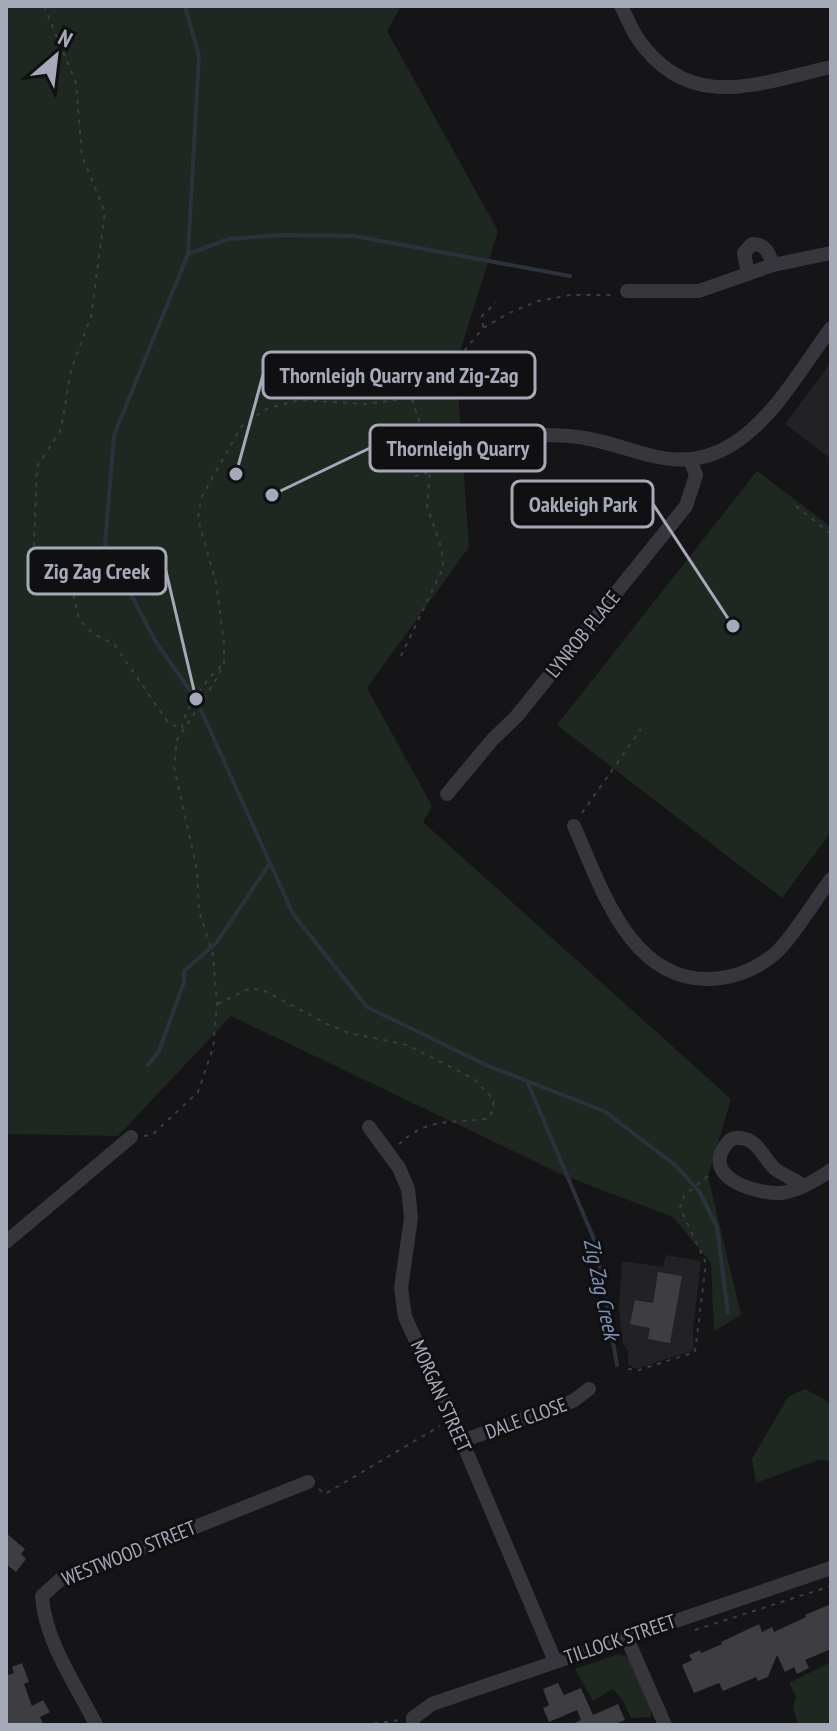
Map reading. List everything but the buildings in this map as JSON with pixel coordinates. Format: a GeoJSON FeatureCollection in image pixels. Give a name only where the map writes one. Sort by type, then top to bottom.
{"type":"FeatureCollection","features":[{"type":"Feature","properties":{"kind":"street"},"geometry":{"type":"LineString","coordinates":[[621,6],[639,40],[667,69],[698,86],[726,89],[754,87],[831,67]]}},
{"type":"Feature","properties":{"kind":"street"},"geometry":{"type":"LineString","coordinates":[[748,274],[743,258],[752,244],[762,245],[767,250],[773,265]]}},
{"type":"Feature","properties":{"kind":"street"},"geometry":{"type":"LineString","coordinates":[[627,291],[699,291],[773,265],[831,253]]}},
{"type":"Feature","properties":{"kind":"street"},"geometry":{"type":"LineString","coordinates":[[438,458],[486,441],[542,436],[594,440],[665,460],[691,462],[733,444],[768,414],[831,328]]}},
{"type":"Feature","properties":{"kind":"street","name":"LYNROB PLACE"},"geometry":{"type":"LineString","coordinates":[[447,794],[493,739],[516,717],[686,506],[696,475],[691,462]]}},
{"type":"Feature","properties":{"kind":"street"},"geometry":{"type":"LineString","coordinates":[[574,826],[611,910],[636,946],[673,974],[700,979],[730,978],[775,955],[831,879]]}},
{"type":"Feature","properties":{"kind":"street","name":"MORGAN STREET"},"geometry":{"type":"LineString","coordinates":[[369,1127],[399,1168],[408,1189],[411,1218],[401,1300],[405,1317],[462,1441],[555,1661]]}},
{"type":"Feature","properties":{"kind":"street"},"geometry":{"type":"LineString","coordinates":[[6,1242],[131,1137]]}},
{"type":"Feature","properties":{"kind":"street"},"geometry":{"type":"LineString","coordinates":[[802,1185],[775,1169],[754,1143],[739,1138],[729,1141],[720,1153],[720,1168],[746,1189],[781,1193],[793,1191],[831,1170]]}},
{"type":"Feature","properties":{"kind":"street","name":"DALE CLOSE"},"geometry":{"type":"LineString","coordinates":[[462,1441],[573,1401],[589,1389]]}},
{"type":"Feature","properties":{"kind":"street","name":"WESTWOOD STREET"},"geometry":{"type":"LineString","coordinates":[[96,1725],[53,1641],[42,1596],[63,1577],[308,1482]]}},
{"type":"Feature","properties":{"kind":"street","name":"TILLOCK STREET"},"geometry":{"type":"LineString","coordinates":[[413,1721],[432,1704],[831,1568]]}},
{"type":"Feature","properties":{"kind":"street"},"geometry":{"type":"LineString","coordinates":[[626,1636],[665,1725]]}},
{"type":"Feature","properties":{"kind":"path"},"geometry":{"type":"LineString","coordinates":[[44,6],[76,83],[82,156],[105,212],[91,317],[71,370],[61,429],[37,467],[34,546],[67,568],[79,619],[93,634],[114,644],[167,721],[182,729]]}},
{"type":"Feature","properties":{"kind":"path"},"geometry":{"type":"LineString","coordinates":[[131,1137],[152,1135],[198,1092],[213,1048],[217,1004],[213,955],[199,911],[197,870],[174,767],[177,740],[182,729],[224,663],[216,583],[198,519],[201,498],[241,427],[266,409],[299,400],[366,404],[411,398],[446,373],[483,328],[538,301],[627,291]]}},
{"type":"Feature","properties":{"kind":"path"},"geometry":{"type":"LineString","coordinates":[[483,328],[482,316],[496,302]]}},
{"type":"Feature","properties":{"kind":"path"},"geometry":{"type":"LineString","coordinates":[[411,398],[420,424],[411,436],[415,476],[428,473]]}},
{"type":"Feature","properties":{"kind":"path"},"geometry":{"type":"LineString","coordinates":[[401,656],[443,568],[442,550],[427,506],[428,473],[438,458]]}},
{"type":"Feature","properties":{"kind":"path"},"geometry":{"type":"LineString","coordinates":[[796,506],[831,534]]}},
{"type":"Feature","properties":{"kind":"path"},"geometry":{"type":"LineString","coordinates":[[182,729],[183,720],[196,699],[224,663]]}},
{"type":"Feature","properties":{"kind":"path"},"geometry":{"type":"LineString","coordinates":[[574,826],[641,729]]}},
{"type":"Feature","properties":{"kind":"path"},"geometry":{"type":"LineString","coordinates":[[217,1004],[250,988],[265,991],[300,1013],[349,1033],[407,1045],[474,1079],[494,1100],[494,1110],[485,1119],[434,1123],[408,1137]]}},
{"type":"Feature","properties":{"kind":"path"},"geometry":{"type":"LineString","coordinates":[[628,1369],[639,1370],[695,1352],[706,1263],[680,1208],[684,1196],[708,1176]]}},
{"type":"Feature","properties":{"kind":"path"},"geometry":{"type":"LineString","coordinates":[[308,1482],[325,1494],[451,1420]]}},
{"type":"Feature","properties":{"kind":"path"},"geometry":{"type":"LineString","coordinates":[[364,1725],[396,1720]]}},
{"type":"Feature","properties":{"kind":"shaded area"},"geometry":{"type":"Polygon","coordinates":[[[6,6],[401,6],[387,31],[498,231],[456,364],[469,547],[367,688],[432,806],[423,822],[731,1099],[708,1176],[741,1315],[714,1331],[711,1263],[673,1217],[563,1175],[231,1016],[118,1136],[6,1134],[6,6]]]}},
{"type":"Feature","properties":{"kind":"shaded area"},"geometry":{"type":"Polygon","coordinates":[[[831,362],[831,459],[785,424],[831,362]]]}},
{"type":"Feature","properties":{"kind":"shaded area"},"geometry":{"type":"Polygon","coordinates":[[[757,471],[831,527],[831,832],[782,898],[557,725],[757,471]]]}},
{"type":"Feature","properties":{"kind":"shaded area"},"geometry":{"type":"Polygon","coordinates":[[[666,1255],[701,1261],[693,1330],[694,1350],[636,1369],[628,1364],[628,1352],[623,1343],[619,1309],[622,1261],[663,1267],[666,1255]]]}},
{"type":"Feature","properties":{"kind":"shaded area"},"geometry":{"type":"Polygon","coordinates":[[[805,1389],[831,1406],[831,1461],[819,1460],[756,1483],[752,1459],[788,1397],[805,1389]]]}},
{"type":"Feature","properties":{"kind":"shaded area"},"geometry":{"type":"Polygon","coordinates":[[[619,1654],[629,1658],[651,1706],[651,1717],[631,1718],[613,1689],[593,1701],[575,1669],[619,1654]]]}},
{"type":"Feature","properties":{"kind":"shaded area"},"geometry":{"type":"Polygon","coordinates":[[[831,1662],[831,1719],[825,1725],[798,1725],[793,1707],[796,1697],[789,1683],[831,1662]]]}},
{"type":"Feature","properties":{"kind":"waterway","name":"Zig Zag Creek"},"geometry":{"type":"LineString","coordinates":[[185,6],[199,56],[188,254],[114,435],[105,545],[156,642],[196,699],[293,914],[367,1007],[486,1065],[604,1111],[675,1165],[699,1191],[717,1227],[728,1313]]}},
{"type":"Feature","properties":{"kind":"waterway"},"geometry":{"type":"LineString","coordinates":[[188,254],[229,239],[284,235],[354,236],[570,276]]}},
{"type":"Feature","properties":{"kind":"waterway"},"geometry":{"type":"LineString","coordinates":[[148,1065],[159,1051],[184,982],[184,971],[217,942],[270,863]]}},
{"type":"Feature","properties":{"kind":"waterway","name":"Zig Zag Creek"},"geometry":{"type":"LineString","coordinates":[[527,1081],[596,1244],[617,1365]]}},
{"type":"Feature","properties":{"kind":"place","name":"Thornleigh Quarry and Zig-Zag"},"geometry":{"type":"Point","coordinates":[236,474]}},
{"type":"Feature","properties":{"kind":"place","name":"Thornleigh Quarry"},"geometry":{"type":"Point","coordinates":[272,495]}},
{"type":"Feature","properties":{"kind":"place","name":"Oakleigh Park"},"geometry":{"type":"Point","coordinates":[733,626]}},
{"type":"Feature","properties":{"kind":"place","name":"Zig Zag Creek"},"geometry":{"type":"Point","coordinates":[196,699]}}]}
